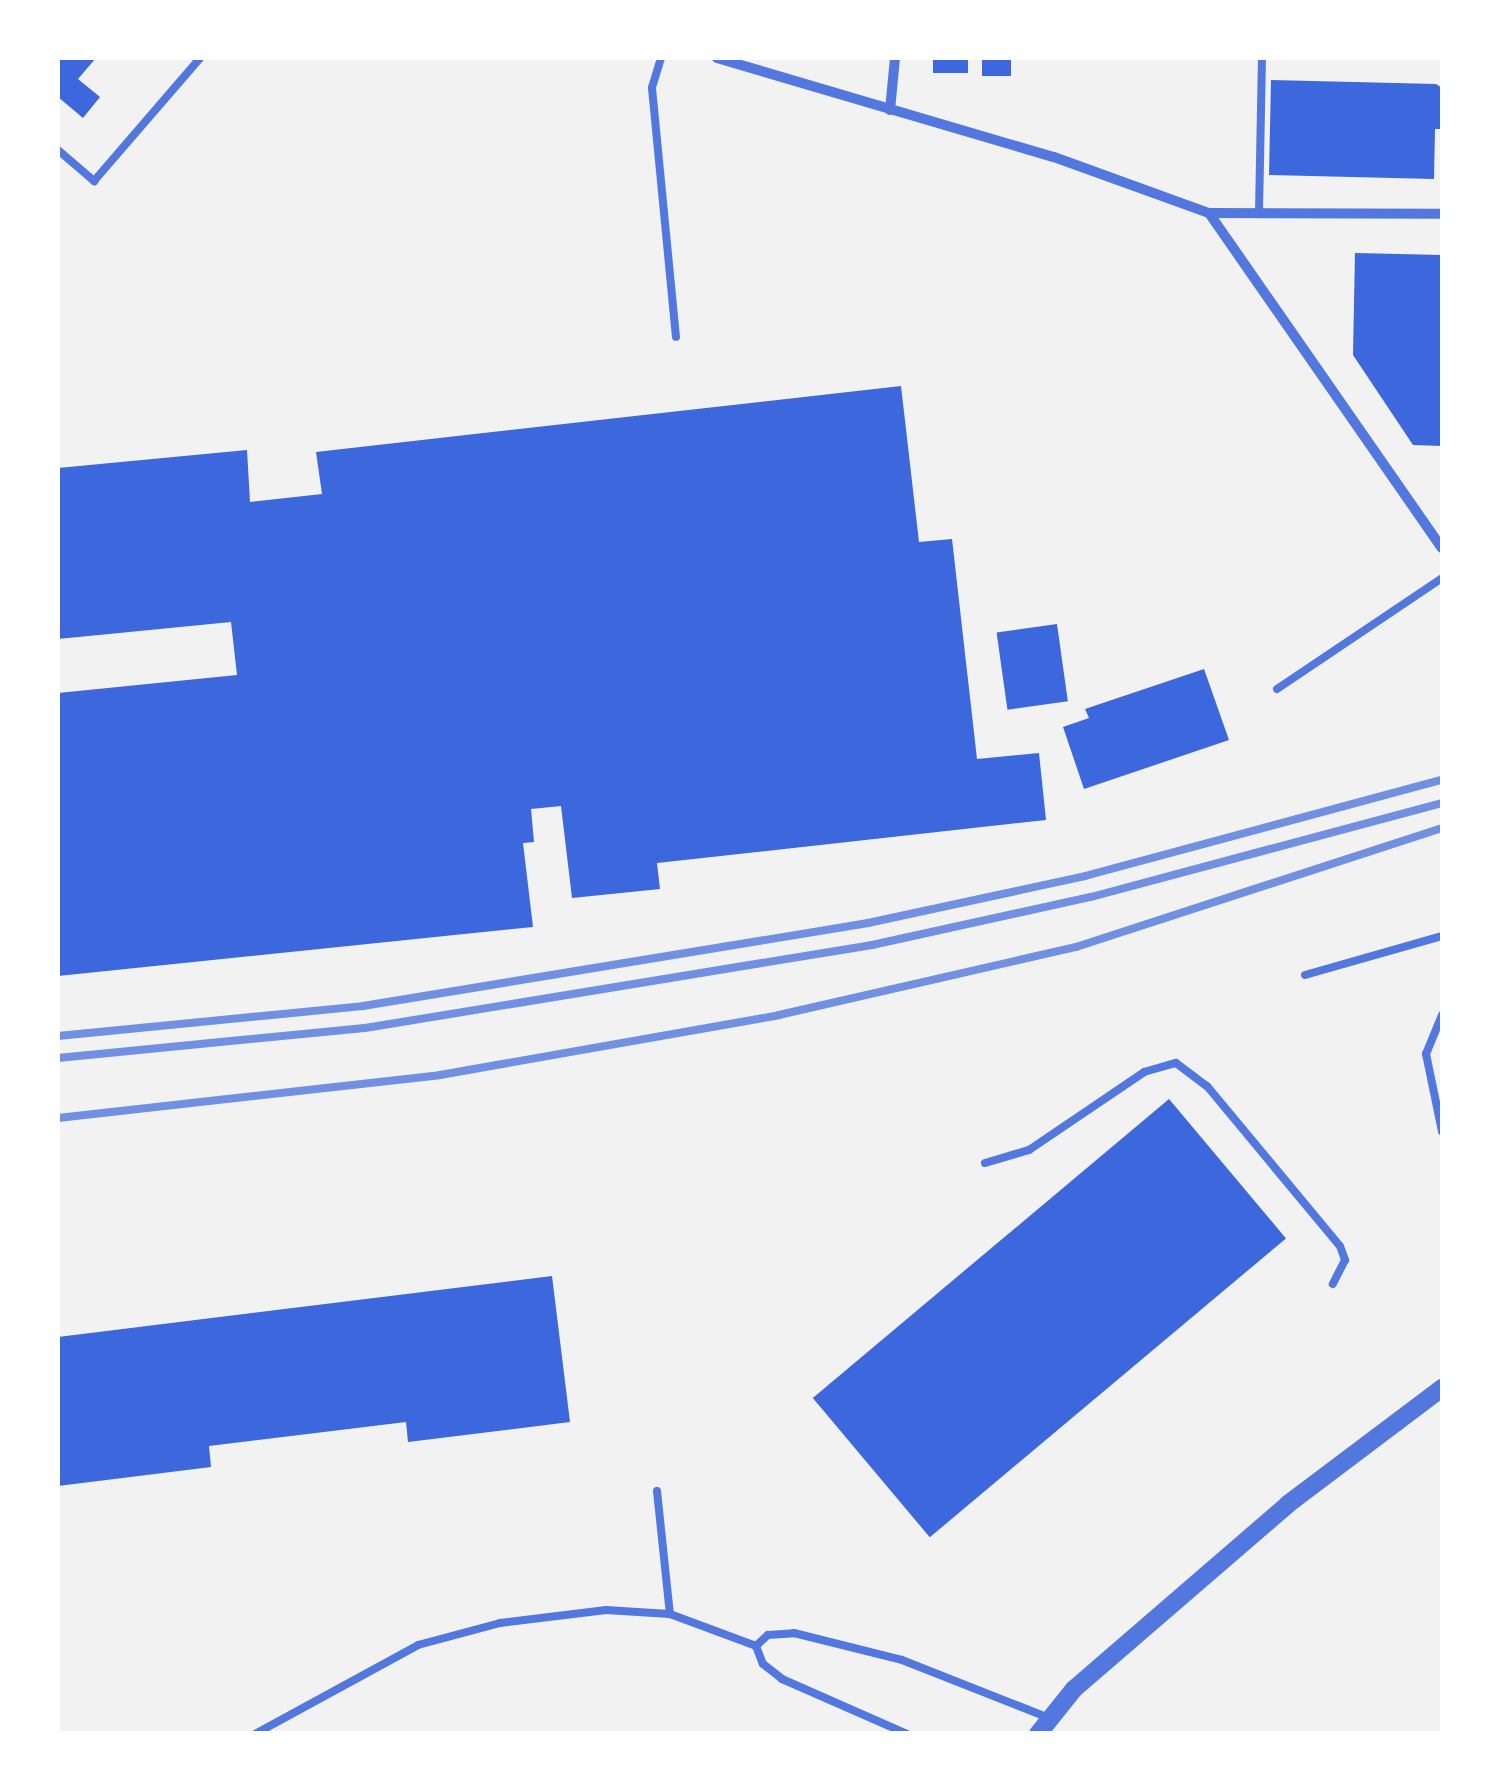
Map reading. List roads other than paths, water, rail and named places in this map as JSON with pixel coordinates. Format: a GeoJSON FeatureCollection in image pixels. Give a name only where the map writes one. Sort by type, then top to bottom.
{"type":"FeatureCollection","features":[{"type":"Feature","properties":{"kind":"street"},"geometry":{"type":"LineString","coordinates":[[717,58],[1209,212],[1442,214]]}},
{"type":"Feature","properties":{"kind":"street"},"geometry":{"type":"LineString","coordinates":[[890,110],[894,58]]}},
{"type":"Feature","properties":{"kind":"street"},"geometry":{"type":"LineString","coordinates":[[1209,212],[1442,548]]}},
{"type":"Feature","properties":{"kind":"street"},"geometry":{"type":"LineString","coordinates":[[1042,1725],[1288,1504],[1442,1388]]}},
{"type":"Feature","properties":{"kind":"lane"},"geometry":{"type":"LineString","coordinates":[[58,150],[94,181],[200,58]]}},
{"type":"Feature","properties":{"kind":"lane"},"geometry":{"type":"LineString","coordinates":[[661,58],[652,88],[676,338]]}},
{"type":"Feature","properties":{"kind":"lane"},"geometry":{"type":"LineString","coordinates":[[1259,213],[1262,58]]}},
{"type":"Feature","properties":{"kind":"lane"},"geometry":{"type":"LineString","coordinates":[[1277,690],[1442,578]]}},
{"type":"Feature","properties":{"kind":"lane"},"geometry":{"type":"LineString","coordinates":[[1305,975],[1442,936]]}},
{"type":"Feature","properties":{"kind":"lane"},"geometry":{"type":"LineString","coordinates":[[1442,1015],[1426,1054],[1442,1130]]}},
{"type":"Feature","properties":{"kind":"lane"},"geometry":{"type":"LineString","coordinates":[[985,1163],[1029,1150],[1144,1072],[1176,1064],[1208,1086],[1340,1246],[1345,1260],[1332,1284]]}},
{"type":"Feature","properties":{"kind":"lane"},"geometry":{"type":"LineString","coordinates":[[657,1492],[670,1614]]}},
{"type":"Feature","properties":{"kind":"lane"},"geometry":{"type":"LineString","coordinates":[[256,1734],[418,1645],[535,1618],[606,1610],[670,1614],[756,1646],[763,1664],[782,1679],[908,1734]]}},
{"type":"Feature","properties":{"kind":"lane"},"geometry":{"type":"LineString","coordinates":[[756,1646],[768,1636],[794,1633],[902,1660],[1042,1725]]}},
{"type":"Feature","properties":{"kind":"railway"},"geometry":{"type":"LineString","coordinates":[[58,1036],[363,1006],[868,923],[1085,876],[1442,780]]}},
{"type":"Feature","properties":{"kind":"railway"},"geometry":{"type":"LineString","coordinates":[[58,1058],[365,1028],[872,945],[1091,897],[1442,803]]}},
{"type":"Feature","properties":{"kind":"railway"},"geometry":{"type":"LineString","coordinates":[[58,1118],[440,1075],[779,1015],[1076,947],[1442,828]]}}]}
